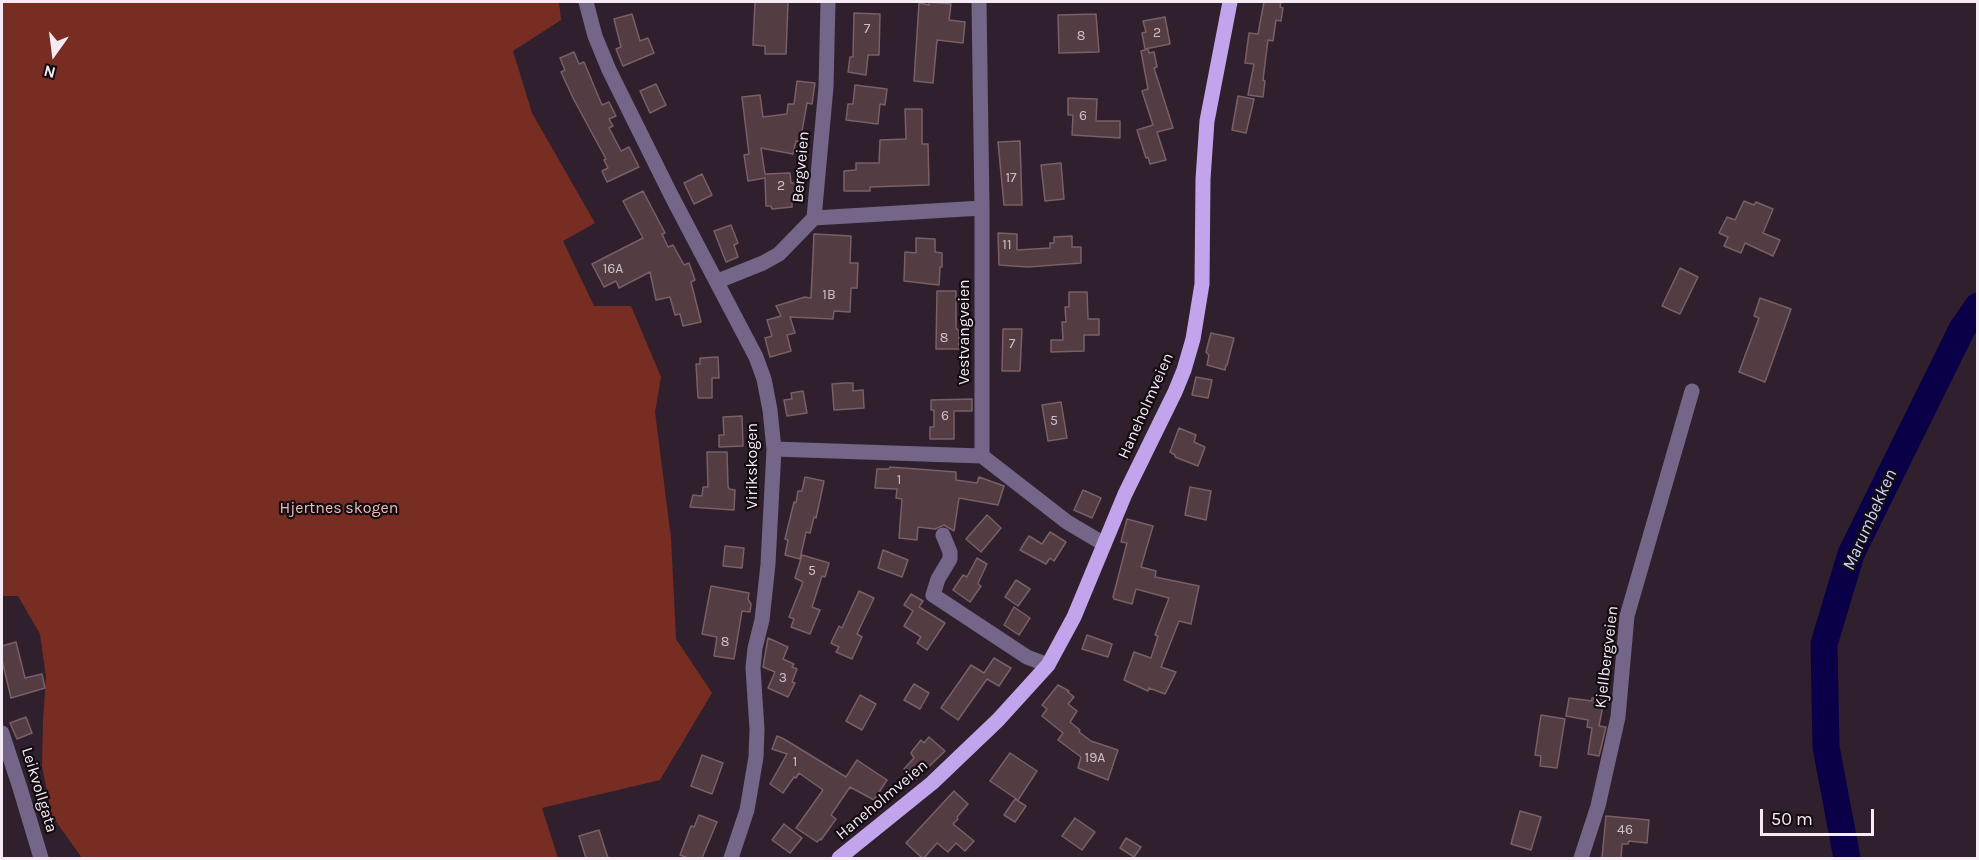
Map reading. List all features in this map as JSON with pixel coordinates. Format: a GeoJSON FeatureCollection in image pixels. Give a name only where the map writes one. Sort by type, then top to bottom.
{"type":"FeatureCollection","features":[{"type":"Feature","properties":{"kind":"main road","name":"Haneholmveien"},"geometry":{"type":"LineString","coordinates":[[839,858],[932,783],[998,720],[1048,665],[1074,617],[1125,494],[1175,392],[1193,339],[1202,284],[1203,179],[1207,121],[1230,2]]}},
{"type":"Feature","properties":{"kind":"street","name":"Virikskogen"},"geometry":{"type":"LineString","coordinates":[[586,2],[595,36],[609,70],[671,195],[718,281],[756,357],[764,379],[774,449],[767,583],[753,668],[757,729],[756,757],[747,810],[731,858]]}},
{"type":"Feature","properties":{"kind":"street","name":"Bergveien"},"geometry":{"type":"LineString","coordinates":[[718,281],[779,254],[814,218],[826,87],[828,2]]}},
{"type":"Feature","properties":{"kind":"street","name":"Vestvangveien"},"geometry":{"type":"LineString","coordinates":[[979,2],[982,456]]}},
{"type":"Feature","properties":{"kind":"street"},"geometry":{"type":"LineString","coordinates":[[814,218],[982,208]]}},
{"type":"Feature","properties":{"kind":"street","name":"Kjellbergveien"},"geometry":{"type":"LineString","coordinates":[[1581,858],[1598,806],[1618,717],[1627,616],[1692,391]]}},
{"type":"Feature","properties":{"kind":"street"},"geometry":{"type":"LineString","coordinates":[[774,449],[982,456],[1067,522],[1104,544]]}},
{"type":"Feature","properties":{"kind":"street"},"geometry":{"type":"LineString","coordinates":[[943,535],[950,552],[950,559],[938,579],[933,595],[1027,657],[1048,665]]}},
{"type":"Feature","properties":{"kind":"street","name":"Leikvollgata"},"geometry":{"type":"LineString","coordinates":[[2,733],[41,858]]}},
{"type":"Feature","properties":{"kind":"green space","name":"Hjertnes skogen"},"geometry":{"type":"Polygon","coordinates":[[[2,2],[559,2],[561,20],[513,51],[532,113],[595,223],[563,241],[594,306],[631,306],[661,377],[655,412],[671,538],[676,639],[712,693],[660,780],[542,808],[558,858],[82,858],[52,816],[42,766],[46,677],[40,634],[18,596],[2,596],[2,2]]]}},
{"type":"Feature","properties":{"kind":"building"},"geometry":{"type":"Polygon","coordinates":[[[755,2],[788,2],[786,54],[765,54],[765,46],[753,45],[755,2]]]}},
{"type":"Feature","properties":{"kind":"building"},"geometry":{"type":"Polygon","coordinates":[[[929,2],[951,4],[949,20],[965,22],[963,43],[937,40],[933,83],[914,81],[919,3],[929,5],[929,2]]]}},
{"type":"Feature","properties":{"kind":"building"},"geometry":{"type":"Polygon","coordinates":[[[1264,2],[1281,2],[1280,7],[1283,8],[1281,21],[1276,20],[1273,41],[1268,40],[1263,97],[1248,95],[1254,64],[1245,63],[1249,33],[1258,34],[1264,2]]]}},
{"type":"Feature","properties":{"kind":"building"},"geometry":{"type":"Polygon","coordinates":[[[854,13],[880,14],[879,55],[868,55],[866,75],[848,72],[850,57],[853,57],[854,13]]]}},
{"type":"Feature","properties":{"kind":"building"},"geometry":{"type":"Polygon","coordinates":[[[632,14],[640,41],[648,38],[654,53],[623,66],[616,49],[621,47],[614,19],[632,14]]]}},
{"type":"Feature","properties":{"kind":"building"},"geometry":{"type":"Polygon","coordinates":[[[1096,14],[1099,52],[1059,53],[1058,15],[1096,14]]]}},
{"type":"Feature","properties":{"kind":"building"},"geometry":{"type":"Polygon","coordinates":[[[1165,17],[1170,44],[1145,49],[1142,33],[1146,32],[1143,21],[1165,17]]]}},
{"type":"Feature","properties":{"kind":"building"},"geometry":{"type":"Polygon","coordinates":[[[1148,49],[1149,53],[1154,52],[1157,67],[1154,68],[1173,128],[1157,132],[1166,160],[1150,164],[1137,130],[1153,125],[1142,91],[1148,89],[1141,51],[1148,49]]]}},
{"type":"Feature","properties":{"kind":"building"},"geometry":{"type":"Polygon","coordinates":[[[574,52],[579,64],[584,62],[602,105],[609,102],[616,116],[609,119],[613,126],[609,128],[621,151],[629,147],[639,167],[607,182],[602,171],[608,168],[604,160],[606,159],[561,72],[565,70],[560,58],[574,52]]]}},
{"type":"Feature","properties":{"kind":"building"},"geometry":{"type":"Polygon","coordinates":[[[797,81],[815,83],[812,104],[807,103],[800,142],[796,141],[793,154],[761,148],[765,174],[790,173],[791,183],[797,183],[798,196],[792,197],[792,207],[772,209],[771,206],[766,206],[765,178],[748,181],[744,155],[749,154],[742,97],[760,95],[763,117],[787,114],[788,104],[794,104],[797,81]]]}},
{"type":"Feature","properties":{"kind":"building"},"geometry":{"type":"Polygon","coordinates":[[[656,84],[666,105],[650,113],[640,91],[656,84]]]}},
{"type":"Feature","properties":{"kind":"building"},"geometry":{"type":"Polygon","coordinates":[[[855,85],[887,89],[885,105],[880,104],[878,124],[846,120],[848,104],[853,104],[855,85]]]}},
{"type":"Feature","properties":{"kind":"building"},"geometry":{"type":"Polygon","coordinates":[[[1238,96],[1254,99],[1246,133],[1232,130],[1238,96]]]}},
{"type":"Feature","properties":{"kind":"building"},"geometry":{"type":"Polygon","coordinates":[[[1068,98],[1097,99],[1096,121],[1120,121],[1120,138],[1072,135],[1073,115],[1068,115],[1068,98]]]}},
{"type":"Feature","properties":{"kind":"building"},"geometry":{"type":"Polygon","coordinates":[[[905,109],[922,109],[922,144],[928,144],[929,185],[870,187],[870,191],[844,191],[844,171],[856,170],[856,163],[879,163],[880,140],[906,139],[905,109]]]}},
{"type":"Feature","properties":{"kind":"building"},"geometry":{"type":"Polygon","coordinates":[[[1020,141],[1022,205],[1004,205],[998,142],[1020,141]]]}},
{"type":"Feature","properties":{"kind":"building"},"geometry":{"type":"Polygon","coordinates":[[[1061,163],[1064,199],[1045,201],[1041,165],[1061,163]]]}},
{"type":"Feature","properties":{"kind":"building"},"geometry":{"type":"Polygon","coordinates":[[[702,174],[712,195],[694,204],[684,183],[702,174]]]}},
{"type":"Feature","properties":{"kind":"building"},"geometry":{"type":"Polygon","coordinates":[[[643,191],[665,233],[662,234],[668,247],[673,245],[684,265],[689,263],[695,280],[691,282],[701,322],[683,326],[680,314],[675,315],[670,297],[656,300],[650,272],[619,288],[616,281],[604,287],[592,264],[643,238],[623,201],[643,191]]]}},
{"type":"Feature","properties":{"kind":"building"},"geometry":{"type":"Polygon","coordinates":[[[1744,201],[1754,205],[1756,202],[1773,209],[1763,233],[1780,240],[1773,256],[1745,243],[1741,253],[1724,246],[1728,237],[1719,233],[1727,217],[1735,220],[1744,201]]]}},
{"type":"Feature","properties":{"kind":"building"},"geometry":{"type":"Polygon","coordinates":[[[731,225],[738,243],[734,245],[738,257],[726,262],[714,231],[731,225]]]}},
{"type":"Feature","properties":{"kind":"building"},"geometry":{"type":"Polygon","coordinates":[[[998,233],[1017,234],[1017,250],[1050,248],[1050,243],[1054,243],[1054,237],[1072,236],[1072,247],[1081,247],[1081,263],[1028,267],[999,265],[998,233]]]}},
{"type":"Feature","properties":{"kind":"building"},"geometry":{"type":"Polygon","coordinates":[[[814,234],[851,236],[850,263],[858,263],[857,288],[851,288],[850,312],[834,311],[833,319],[790,317],[795,333],[787,335],[791,351],[770,357],[765,338],[772,336],[767,320],[781,316],[776,306],[805,297],[811,298],[814,234]]]}},
{"type":"Feature","properties":{"kind":"building"},"geometry":{"type":"Polygon","coordinates":[[[916,238],[935,239],[935,252],[942,253],[939,285],[904,281],[905,252],[916,253],[916,238]]]}},
{"type":"Feature","properties":{"kind":"building"},"geometry":{"type":"Polygon","coordinates":[[[1680,268],[1698,277],[1680,314],[1662,306],[1680,268]]]}},
{"type":"Feature","properties":{"kind":"building"},"geometry":{"type":"Polygon","coordinates":[[[937,291],[956,291],[956,328],[959,331],[959,349],[936,349],[937,291]]]}},
{"type":"Feature","properties":{"kind":"building"},"geometry":{"type":"Polygon","coordinates":[[[1069,292],[1087,292],[1088,319],[1099,319],[1099,335],[1084,335],[1084,351],[1051,352],[1051,340],[1063,340],[1062,322],[1066,322],[1065,307],[1069,307],[1069,292]]]}},
{"type":"Feature","properties":{"kind":"building"},"geometry":{"type":"Polygon","coordinates":[[[1760,298],[1791,309],[1765,382],[1739,372],[1759,318],[1754,316],[1760,298]]]}},
{"type":"Feature","properties":{"kind":"building"},"geometry":{"type":"Polygon","coordinates":[[[1003,329],[1022,329],[1020,371],[1002,371],[1003,329]]]}},
{"type":"Feature","properties":{"kind":"building"},"geometry":{"type":"Polygon","coordinates":[[[1211,333],[1234,338],[1225,370],[1207,365],[1209,355],[1206,352],[1211,333]]]}},
{"type":"Feature","properties":{"kind":"building"},"geometry":{"type":"Polygon","coordinates":[[[718,357],[719,378],[712,378],[712,398],[698,398],[696,364],[700,364],[700,358],[718,357]]]}},
{"type":"Feature","properties":{"kind":"building"},"geometry":{"type":"Polygon","coordinates":[[[1196,377],[1212,380],[1208,398],[1192,395],[1196,377]]]}},
{"type":"Feature","properties":{"kind":"building"},"geometry":{"type":"Polygon","coordinates":[[[853,383],[853,391],[863,390],[864,408],[834,410],[832,384],[853,383]]]}},
{"type":"Feature","properties":{"kind":"building"},"geometry":{"type":"Polygon","coordinates":[[[803,391],[807,413],[787,416],[784,400],[792,399],[791,393],[803,391]]]}},
{"type":"Feature","properties":{"kind":"building"},"geometry":{"type":"Polygon","coordinates":[[[972,399],[972,411],[954,411],[954,439],[930,439],[930,427],[934,427],[934,410],[931,410],[931,400],[972,399]]]}},
{"type":"Feature","properties":{"kind":"building"},"geometry":{"type":"Polygon","coordinates":[[[1061,402],[1067,438],[1048,441],[1042,405],[1061,402]]]}},
{"type":"Feature","properties":{"kind":"building"},"geometry":{"type":"Polygon","coordinates":[[[742,416],[743,446],[719,447],[719,435],[724,435],[723,417],[742,416]]]}},
{"type":"Feature","properties":{"kind":"building"},"geometry":{"type":"Polygon","coordinates":[[[1179,428],[1196,435],[1194,442],[1205,447],[1198,466],[1175,457],[1170,452],[1179,428]]]}},
{"type":"Feature","properties":{"kind":"building"},"geometry":{"type":"Polygon","coordinates":[[[707,452],[727,452],[728,486],[729,489],[735,490],[734,510],[690,507],[693,495],[702,496],[703,487],[708,487],[707,452]]]}},
{"type":"Feature","properties":{"kind":"building"},"geometry":{"type":"Polygon","coordinates":[[[890,467],[956,472],[956,480],[977,483],[979,477],[1004,486],[998,505],[959,498],[954,531],[944,525],[935,529],[918,527],[917,540],[899,538],[902,499],[896,498],[897,489],[875,488],[877,469],[889,469],[890,467]]]}},
{"type":"Feature","properties":{"kind":"building"},"geometry":{"type":"Polygon","coordinates":[[[805,477],[824,481],[816,518],[814,517],[810,533],[806,532],[800,559],[785,555],[788,540],[785,539],[794,502],[796,503],[798,491],[802,491],[805,477]]]}},
{"type":"Feature","properties":{"kind":"building"},"geometry":{"type":"Polygon","coordinates":[[[1190,487],[1211,491],[1206,520],[1185,515],[1190,487]]]}},
{"type":"Feature","properties":{"kind":"building"},"geometry":{"type":"Polygon","coordinates":[[[1083,490],[1101,498],[1092,518],[1074,510],[1083,490]]]}},
{"type":"Feature","properties":{"kind":"building"},"geometry":{"type":"Polygon","coordinates":[[[987,515],[1001,528],[981,552],[966,539],[987,515]]]}},
{"type":"Feature","properties":{"kind":"building"},"geometry":{"type":"Polygon","coordinates":[[[1127,519],[1153,526],[1141,567],[1156,571],[1155,577],[1199,586],[1191,624],[1179,621],[1161,667],[1176,672],[1165,694],[1149,688],[1148,691],[1124,680],[1134,652],[1151,658],[1158,636],[1155,635],[1169,598],[1136,589],[1132,604],[1114,599],[1127,543],[1121,542],[1127,519]]]}},
{"type":"Feature","properties":{"kind":"building"},"geometry":{"type":"Polygon","coordinates":[[[1050,532],[1066,542],[1054,561],[1050,558],[1046,564],[1020,550],[1029,536],[1042,544],[1050,532]]]}},
{"type":"Feature","properties":{"kind":"building"},"geometry":{"type":"Polygon","coordinates":[[[725,546],[744,548],[742,568],[723,566],[725,546]]]}},
{"type":"Feature","properties":{"kind":"building"},"geometry":{"type":"Polygon","coordinates":[[[883,550],[908,560],[902,577],[878,568],[883,550]]]}},
{"type":"Feature","properties":{"kind":"building"},"geometry":{"type":"Polygon","coordinates":[[[802,555],[829,563],[825,577],[822,576],[812,607],[820,610],[810,634],[791,627],[794,619],[789,617],[803,582],[795,578],[802,555]]]}},
{"type":"Feature","properties":{"kind":"building"},"geometry":{"type":"Polygon","coordinates":[[[977,558],[987,564],[978,584],[981,586],[970,602],[953,590],[963,575],[967,577],[977,558]]]}},
{"type":"Feature","properties":{"kind":"building"},"geometry":{"type":"Polygon","coordinates":[[[1016,580],[1030,589],[1018,606],[1005,597],[1016,580]]]}},
{"type":"Feature","properties":{"kind":"building"},"geometry":{"type":"Polygon","coordinates":[[[711,586],[749,593],[750,612],[742,611],[734,659],[714,656],[717,637],[702,634],[711,586]]]}},
{"type":"Feature","properties":{"kind":"building"},"geometry":{"type":"Polygon","coordinates":[[[859,591],[874,598],[857,634],[862,637],[852,659],[836,652],[839,647],[831,643],[839,626],[842,628],[859,591]]]}},
{"type":"Feature","properties":{"kind":"building"},"geometry":{"type":"Polygon","coordinates":[[[911,594],[923,601],[919,607],[945,623],[927,650],[917,643],[921,637],[904,626],[913,611],[904,605],[911,594]]]}},
{"type":"Feature","properties":{"kind":"building"},"geometry":{"type":"Polygon","coordinates":[[[1014,607],[1030,618],[1019,635],[1004,625],[1014,607]]]}},
{"type":"Feature","properties":{"kind":"building"},"geometry":{"type":"Polygon","coordinates":[[[1087,635],[1112,644],[1108,657],[1082,649],[1087,635]]]}},
{"type":"Feature","properties":{"kind":"building"},"geometry":{"type":"Polygon","coordinates":[[[768,638],[788,647],[783,659],[794,664],[792,667],[797,669],[792,682],[795,683],[788,697],[768,688],[775,672],[763,667],[768,638]]]}},
{"type":"Feature","properties":{"kind":"building"},"geometry":{"type":"Polygon","coordinates":[[[16,642],[25,678],[42,674],[45,688],[11,698],[2,660],[2,646],[16,642]]]}},
{"type":"Feature","properties":{"kind":"building"},"geometry":{"type":"Polygon","coordinates":[[[994,658],[1011,668],[999,686],[987,679],[958,720],[941,708],[971,665],[984,673],[994,658]]]}},
{"type":"Feature","properties":{"kind":"building"},"geometry":{"type":"Polygon","coordinates":[[[914,684],[929,693],[920,709],[904,700],[914,684]]]}},
{"type":"Feature","properties":{"kind":"building"},"geometry":{"type":"Polygon","coordinates":[[[1058,685],[1074,697],[1068,704],[1077,711],[1070,722],[1080,730],[1079,732],[1091,741],[1118,750],[1108,780],[1078,768],[1081,757],[1058,740],[1063,733],[1042,716],[1047,709],[1042,705],[1058,685]]]}},
{"type":"Feature","properties":{"kind":"building"},"geometry":{"type":"Polygon","coordinates":[[[860,695],[876,704],[862,730],[846,721],[860,695]]]}},
{"type":"Feature","properties":{"kind":"building"},"geometry":{"type":"Polygon","coordinates":[[[1569,698],[1604,700],[1599,726],[1606,727],[1599,756],[1588,754],[1592,728],[1587,727],[1588,720],[1566,716],[1569,698]]]}},
{"type":"Feature","properties":{"kind":"building"},"geometry":{"type":"Polygon","coordinates":[[[1541,715],[1565,719],[1557,768],[1540,766],[1541,756],[1535,755],[1541,715]]]}},
{"type":"Feature","properties":{"kind":"building"},"geometry":{"type":"Polygon","coordinates":[[[26,717],[32,733],[17,739],[10,723],[26,717]]]}},
{"type":"Feature","properties":{"kind":"building"},"geometry":{"type":"Polygon","coordinates":[[[777,736],[846,777],[857,760],[887,780],[874,800],[850,787],[831,815],[836,819],[821,840],[817,842],[796,828],[823,790],[799,773],[783,793],[770,784],[787,754],[772,749],[777,736]]]}},
{"type":"Feature","properties":{"kind":"building"},"geometry":{"type":"Polygon","coordinates":[[[929,737],[945,751],[916,779],[904,769],[914,758],[911,753],[913,750],[921,740],[924,743],[929,737]]]}},
{"type":"Feature","properties":{"kind":"building"},"geometry":{"type":"Polygon","coordinates":[[[1010,753],[1037,771],[1018,800],[990,781],[1010,753]]]}},
{"type":"Feature","properties":{"kind":"building"},"geometry":{"type":"Polygon","coordinates":[[[702,755],[723,763],[712,794],[691,786],[702,755]]]}},
{"type":"Feature","properties":{"kind":"building"},"geometry":{"type":"Polygon","coordinates":[[[954,791],[968,804],[953,824],[974,841],[965,851],[956,843],[948,852],[937,843],[924,858],[921,857],[906,843],[954,791]]]}},
{"type":"Feature","properties":{"kind":"building"},"geometry":{"type":"Polygon","coordinates":[[[1015,799],[1026,806],[1015,822],[1004,815],[1015,799]]]}},
{"type":"Feature","properties":{"kind":"building"},"geometry":{"type":"Polygon","coordinates":[[[1520,811],[1541,817],[1531,850],[1511,844],[1520,811]]]}},
{"type":"Feature","properties":{"kind":"building"},"geometry":{"type":"Polygon","coordinates":[[[699,815],[717,822],[702,858],[688,858],[680,855],[691,826],[694,827],[699,815]]]}},
{"type":"Feature","properties":{"kind":"building"},"geometry":{"type":"Polygon","coordinates":[[[1606,816],[1649,820],[1647,843],[1629,841],[1628,844],[1622,844],[1621,858],[1602,858],[1606,816]]]}},
{"type":"Feature","properties":{"kind":"building"},"geometry":{"type":"Polygon","coordinates":[[[1075,818],[1095,832],[1082,850],[1062,836],[1075,818]]]}},
{"type":"Feature","properties":{"kind":"building"},"geometry":{"type":"Polygon","coordinates":[[[784,824],[802,838],[790,853],[772,840],[784,824]]]}},
{"type":"Feature","properties":{"kind":"building"},"geometry":{"type":"Polygon","coordinates":[[[599,830],[608,858],[586,858],[579,836],[599,830]]]}},
{"type":"Feature","properties":{"kind":"building"},"geometry":{"type":"Polygon","coordinates":[[[1126,838],[1141,847],[1134,857],[1120,848],[1126,838]]]}},
{"type":"Feature","properties":{"kind":"waterway","name":"Marumbekken"},"geometry":{"type":"LineString","coordinates":[[1847,858],[1826,747],[1824,644],[1851,554],[1962,329],[1978,306]]}}]}
